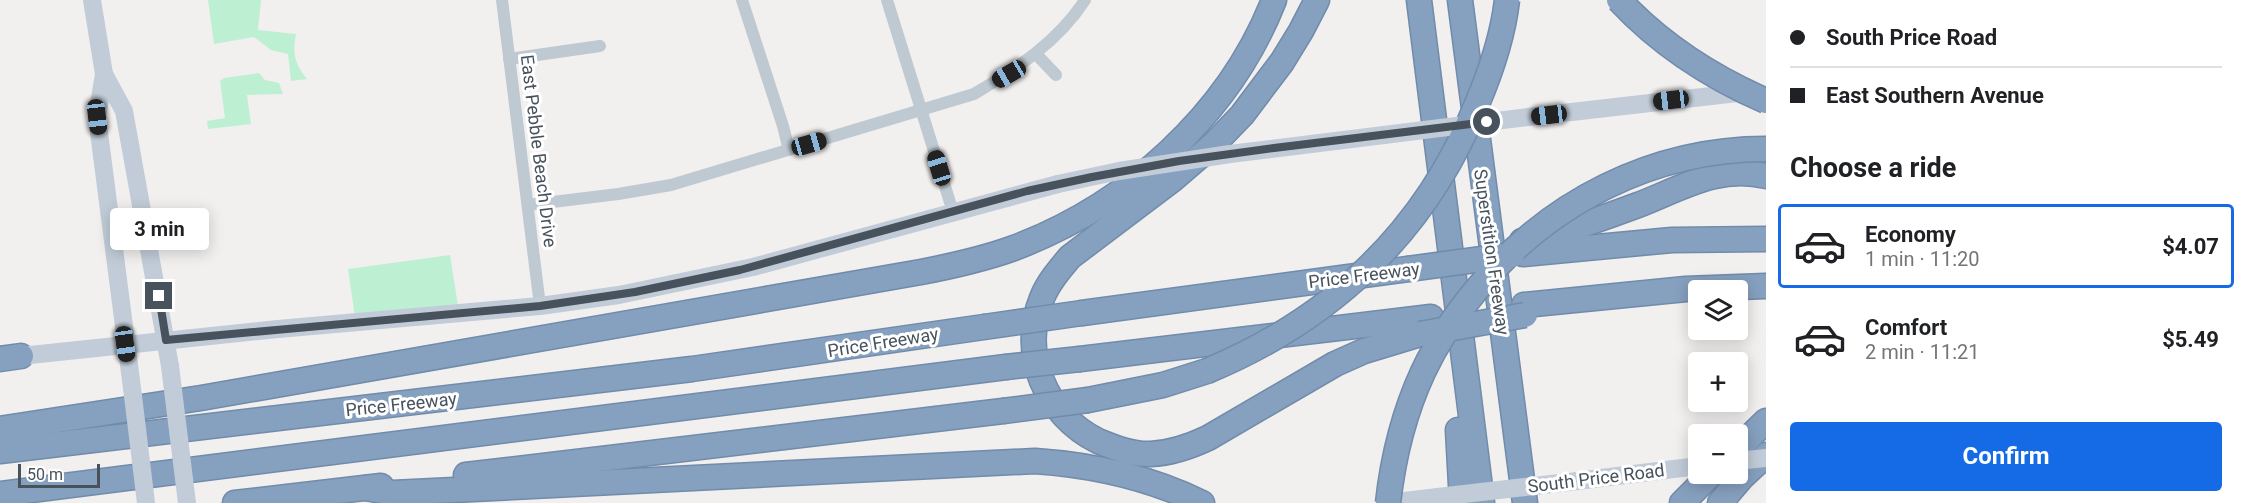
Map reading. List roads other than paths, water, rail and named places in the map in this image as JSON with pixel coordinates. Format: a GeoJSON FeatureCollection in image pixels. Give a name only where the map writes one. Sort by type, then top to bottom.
{"type":"FeatureCollection","features":[{"type":"Feature","properties":{"kind":"highway"},"geometry":{"type":"LineString","coordinates":[[0,429],[213,396],[900,276],[952,266],[1013,248],[1040,237],[1096,208],[1164,158],[1211,107],[1235,74],[1255,40],[1274,0]]}},
{"type":"Feature","properties":{"kind":"highway"},"geometry":{"type":"LineString","coordinates":[[1317,0],[1282,62],[1242,115],[1192,163],[1070,257],[1059,270],[1042,296],[1035,324],[1036,358],[1041,378],[1049,396],[1072,425],[1113,447],[1128,452],[1149,454],[1189,447],[1335,364],[1425,325]]}},
{"type":"Feature","properties":{"kind":"highway"},"geometry":{"type":"LineString","coordinates":[[1419,0],[1482,503]]}},
{"type":"Feature","properties":{"kind":"highway","name":"Superstition Freeway"},"geometry":{"type":"LineString","coordinates":[[1460,0],[1525,503]]}},
{"type":"Feature","properties":{"kind":"highway"},"geometry":{"type":"LineString","coordinates":[[1475,0],[1479,150]]}},
{"type":"Feature","properties":{"kind":"highway"},"geometry":{"type":"LineString","coordinates":[[235,503],[1088,400],[1163,385],[1207,371],[1274,339],[1314,314],[1355,281],[1396,240],[1439,180],[1464,135],[1491,68],[1507,0]]}},
{"type":"Feature","properties":{"kind":"highway"},"geometry":{"type":"LineString","coordinates":[[1619,0],[1642,23],[1680,54],[1704,70],[1766,101]]}},
{"type":"Feature","properties":{"kind":"highway"},"geometry":{"type":"LineString","coordinates":[[1388,503],[1395,455],[1423,370],[1436,346],[1468,300],[1517,246],[1568,207],[1628,176],[1703,154],[1766,149]]}},
{"type":"Feature","properties":{"kind":"highway"},"geometry":{"type":"LineString","coordinates":[[1515,248],[1619,212],[1712,175],[1742,172],[1766,176]]}},
{"type":"Feature","properties":{"kind":"highway"},"geometry":{"type":"LineString","coordinates":[[1448,221],[1462,503]]}},
{"type":"Feature","properties":{"kind":"highway","name":"Price Freeway"},"geometry":{"type":"LineString","coordinates":[[0,451],[692,369],[1225,293],[1515,248],[1672,240],[1766,239]]}},
{"type":"Feature","properties":{"kind":"highway"},"geometry":{"type":"LineString","coordinates":[[0,494],[1080,359],[1425,325],[1686,289],[1766,286]]}},
{"type":"Feature","properties":{"kind":"highway"},"geometry":{"type":"LineString","coordinates":[[1748,438],[1766,421]]}},
{"type":"Feature","properties":{"kind":"highway"},"geometry":{"type":"LineString","coordinates":[[1720,503],[1742,477],[1766,457]]}},
{"type":"Feature","properties":{"kind":"highway"},"geometry":{"type":"LineString","coordinates":[[366,488],[393,493],[1035,461],[1080,465],[1123,473],[1176,491],[1202,503]]}},
{"type":"Feature","properties":{"kind":"highway"},"geometry":{"type":"LineString","coordinates":[[1682,503],[1692,484]]}},
{"type":"Feature","properties":{"kind":"main road"},"geometry":{"type":"LineString","coordinates":[[93,0],[104,74],[97,117],[146,503]]}},
{"type":"Feature","properties":{"kind":"main road"},"geometry":{"type":"LineString","coordinates":[[104,74],[124,111],[166,340],[187,503]]}},
{"type":"Feature","properties":{"kind":"main road"},"geometry":{"type":"LineString","coordinates":[[7,358],[125,344],[540,306],[619,295],[702,279],[1058,184],[1136,168],[1528,117],[1766,91]]}},
{"type":"Feature","properties":{"kind":"main road"},"geometry":{"type":"LineString","coordinates":[[1748,459],[1766,457]]}},
{"type":"Feature","properties":{"kind":"main road","name":"South Price Road"},"geometry":{"type":"LineString","coordinates":[[1388,503],[1688,470]]}},
{"type":"Feature","properties":{"kind":"street","name":"East Pebble Beach Drive"},"geometry":{"type":"LineString","coordinates":[[502,0],[540,306]]}},
{"type":"Feature","properties":{"kind":"street"},"geometry":{"type":"LineString","coordinates":[[742,0],[789,150]]}},
{"type":"Feature","properties":{"kind":"street"},"geometry":{"type":"LineString","coordinates":[[887,0],[953,212]]}},
{"type":"Feature","properties":{"kind":"street"},"geometry":{"type":"LineString","coordinates":[[528,205],[671,185],[974,94],[1036,54],[1066,24],[1085,0]]}},
{"type":"Feature","properties":{"kind":"street"},"geometry":{"type":"LineString","coordinates":[[508,59],[600,46]]}},
{"type":"Feature","properties":{"kind":"street"},"geometry":{"type":"LineString","coordinates":[[1036,54],[1056,75]]}}]}
